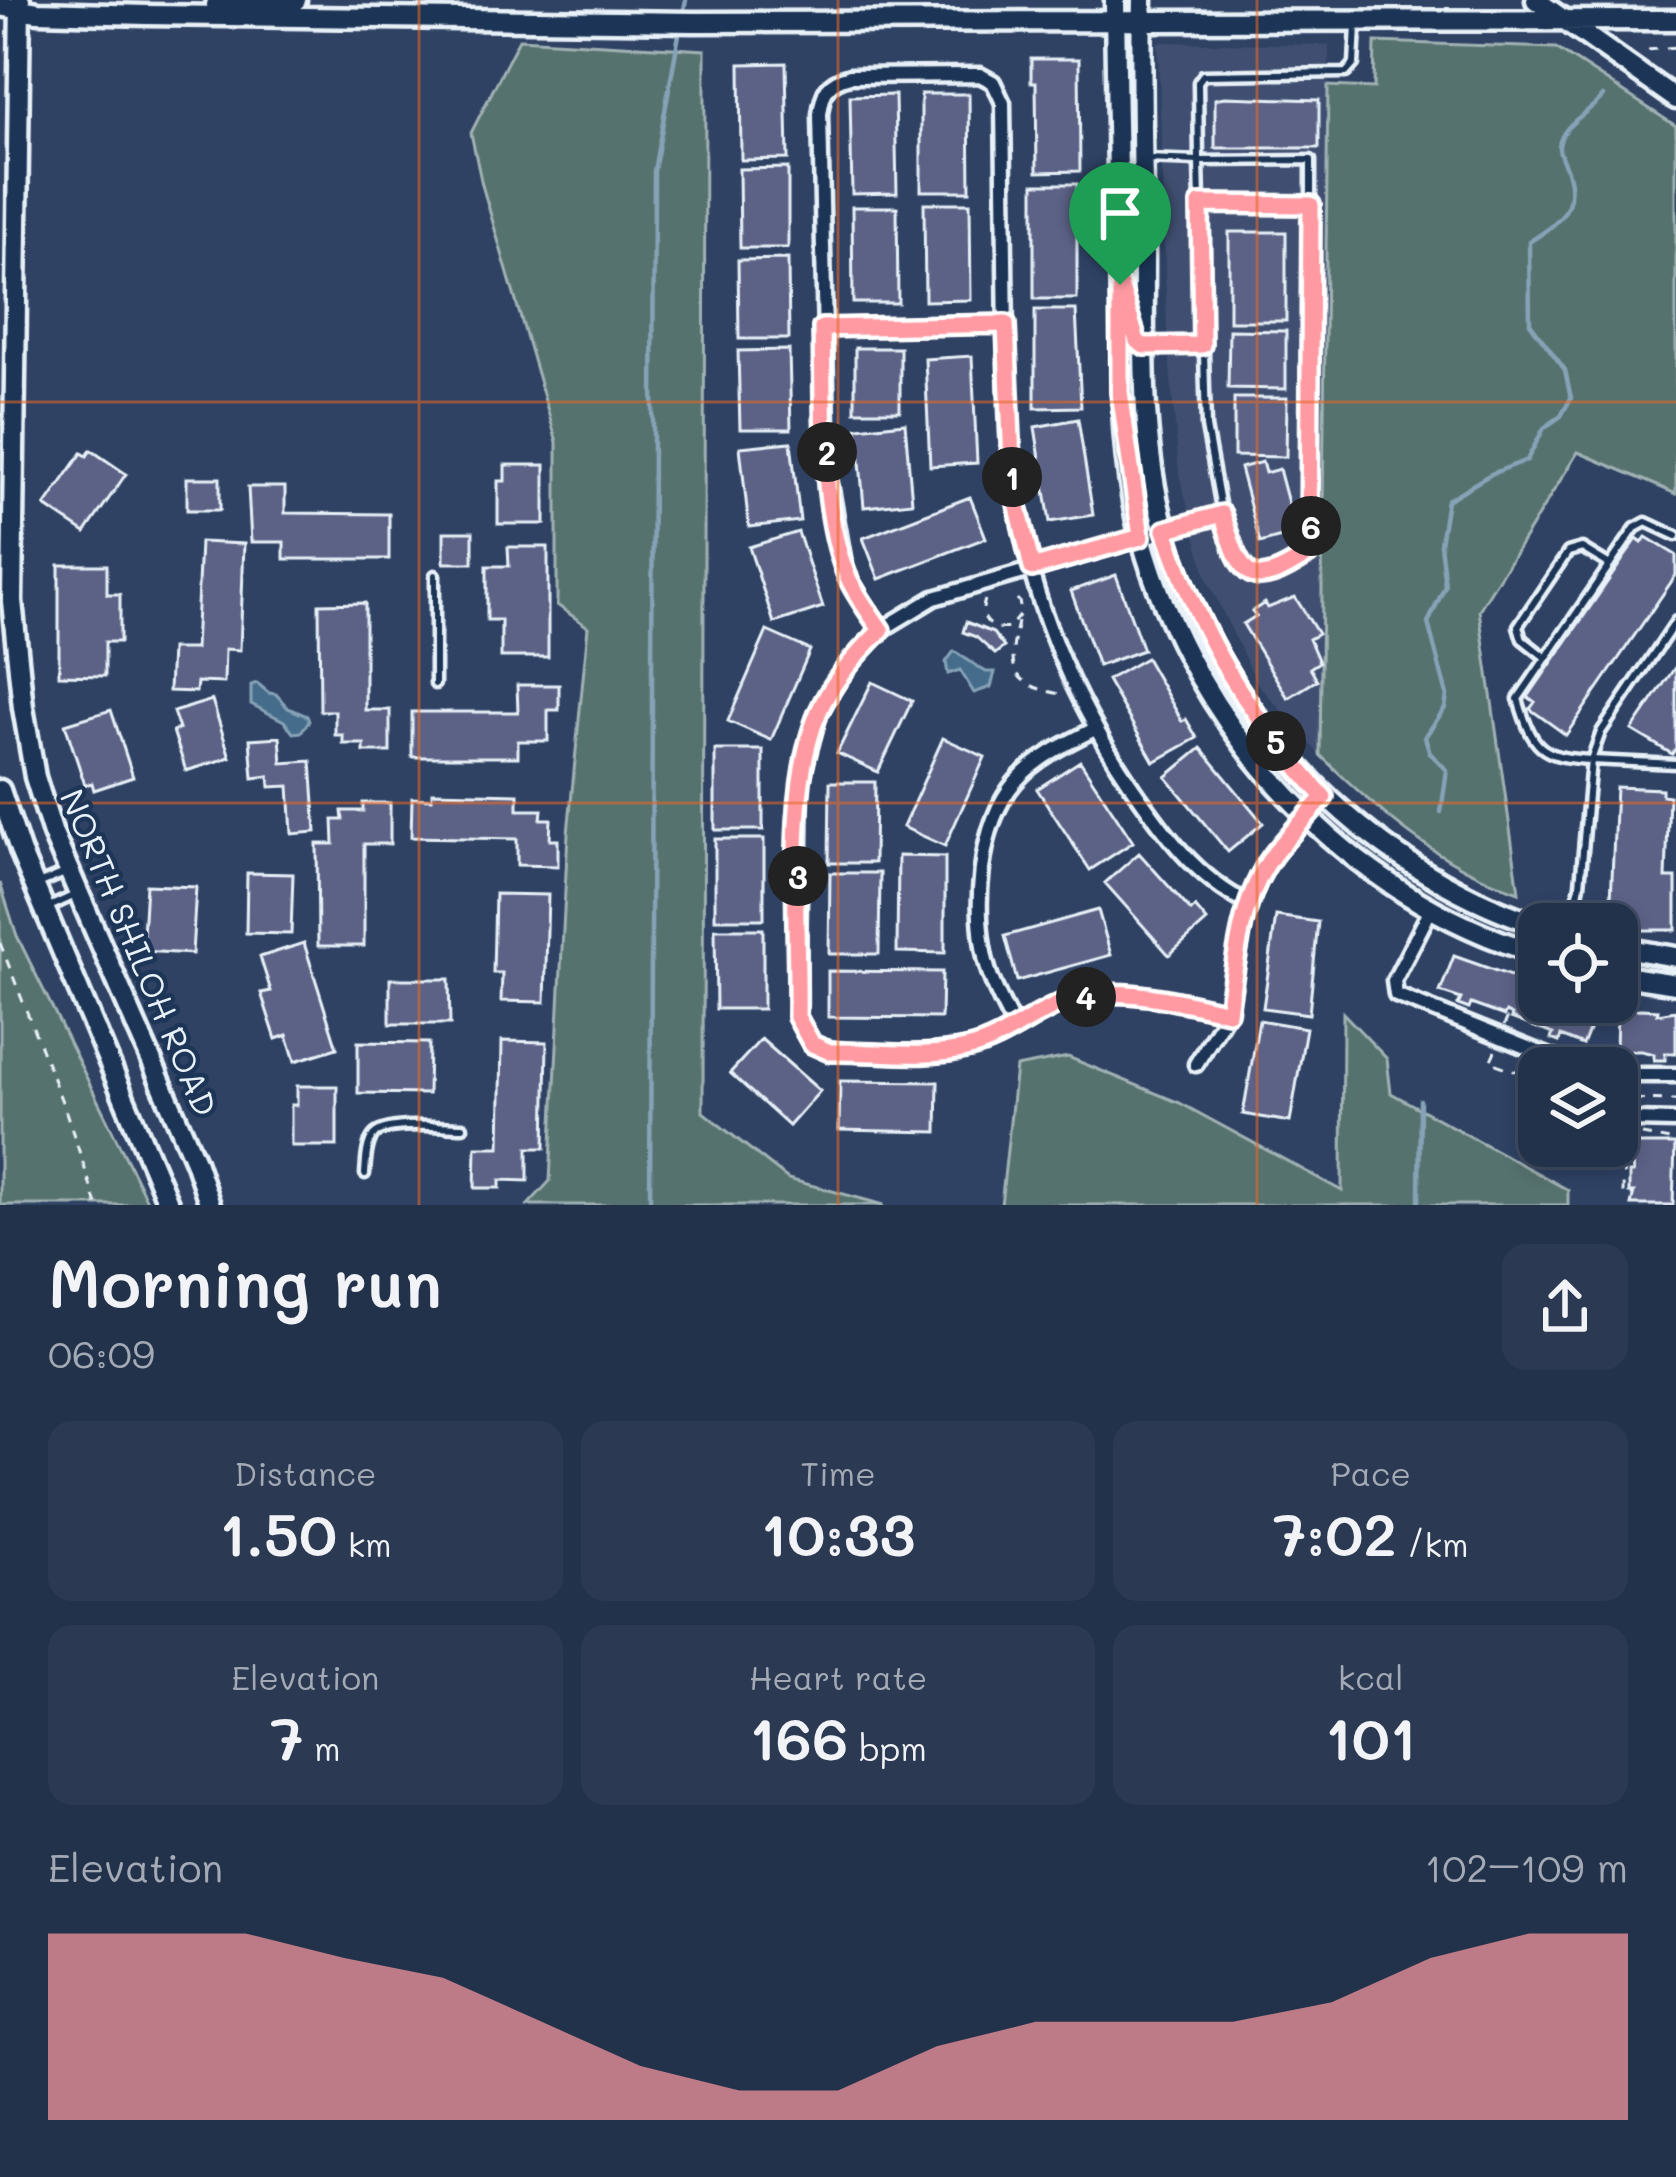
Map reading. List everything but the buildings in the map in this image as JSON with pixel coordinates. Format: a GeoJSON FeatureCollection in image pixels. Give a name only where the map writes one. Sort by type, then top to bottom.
{"type":"FeatureCollection","features":[{"type":"Feature","properties":{"kind":"main road"},"geometry":{"type":"LineString","coordinates":[[146,15],[187,7],[296,0]]}},
{"type":"Feature","properties":{"kind":"main road"},"geometry":{"type":"LineString","coordinates":[[1536,0],[1676,99]]}},
{"type":"Feature","properties":{"kind":"main road"},"geometry":{"type":"LineString","coordinates":[[13,5],[146,15],[739,22],[1115,9],[1328,20],[1676,20]]}},
{"type":"Feature","properties":{"kind":"main road","name":"NORTH SHILOH ROAD"},"geometry":{"type":"LineString","coordinates":[[13,5],[12,601],[35,777],[68,871],[210,1205]]}},
{"type":"Feature","properties":{"kind":"main road"},"geometry":{"type":"LineString","coordinates":[[1115,9],[1120,392],[1141,537],[1184,653],[1233,731],[1307,817],[1382,878],[1431,909],[1518,947]]}},
{"type":"Feature","properties":{"kind":"main road"},"geometry":{"type":"LineString","coordinates":[[1142,9],[1144,346],[1156,486],[1165,530],[1205,636],[1241,695],[1324,797],[1414,868],[1489,909],[1518,919]]}},
{"type":"Feature","properties":{"kind":"main road"},"geometry":{"type":"LineString","coordinates":[[1120,285],[1131,327],[1144,346]]}},
{"type":"Feature","properties":{"kind":"main road","name":"NORTH SHILOH ROAD"},"geometry":{"type":"LineString","coordinates":[[0,790],[44,910],[169,1205]]}},
{"type":"Feature","properties":{"kind":"main road"},"geometry":{"type":"LineString","coordinates":[[1638,951],[1676,957]]}},
{"type":"Feature","properties":{"kind":"main road"},"geometry":{"type":"LineString","coordinates":[[1638,978],[1676,984]]}},
{"type":"Feature","properties":{"kind":"street"},"geometry":{"type":"LineString","coordinates":[[881,630],[846,574],[828,472],[822,328],[823,93],[833,81],[850,76],[980,75],[993,82],[1003,103],[1013,485],[1032,568],[1066,673],[1094,730],[1173,844],[1197,868],[1249,904]]}},
{"type":"Feature","properties":{"kind":"street"},"geometry":{"type":"LineString","coordinates":[[822,328],[1006,324]]}},
{"type":"Feature","properties":{"kind":"street"},"geometry":{"type":"LineString","coordinates":[[1165,530],[956,588],[908,610],[881,630],[830,691],[810,737],[801,780],[797,1017],[812,1044],[830,1052],[938,1052],[994,1040],[1064,1002],[1089,996],[1179,1001],[1228,1012]]}},
{"type":"Feature","properties":{"kind":"street"},"geometry":{"type":"LineString","coordinates":[[1016,1028],[988,969],[983,947],[982,882],[989,830],[1017,779],[1035,763],[1094,730]]}},
{"type":"Feature","properties":{"kind":"street"},"geometry":{"type":"LineString","coordinates":[[1196,1064],[1228,1012],[1249,904],[1273,855],[1324,797]]}},
{"type":"Feature","properties":{"kind":"street"},"geometry":{"type":"LineString","coordinates":[[1431,909],[1394,981],[1396,995],[1526,1047]]}},
{"type":"Feature","properties":{"kind":"street"},"geometry":{"type":"LineString","coordinates":[[1638,1075],[1676,1075]]}},
{"type":"Feature","properties":{"kind":"street"},"geometry":{"type":"LineString","coordinates":[[1638,1120],[1676,1121]]}},
{"type":"Feature","properties":{"kind":"lane"},"geometry":{"type":"LineString","coordinates":[[1143,159],[1199,161],[1311,160],[1309,554],[1263,577],[1250,575],[1238,565],[1222,514],[1206,427],[1202,345],[1199,161],[1198,82],[1203,75],[1346,73],[1354,64],[1356,20]]}},
{"type":"Feature","properties":{"kind":"lane"},"geometry":{"type":"LineString","coordinates":[[1200,204],[1311,205]]}},
{"type":"Feature","properties":{"kind":"lane"},"geometry":{"type":"LineString","coordinates":[[1144,346],[1202,345]]}},
{"type":"Feature","properties":{"kind":"lane"},"geometry":{"type":"LineString","coordinates":[[1165,530],[1222,514]]}},
{"type":"Feature","properties":{"kind":"lane"},"geometry":{"type":"LineString","coordinates":[[1676,536],[1646,522],[1636,528],[1518,699],[1541,749],[1551,758],[1676,764]]}},
{"type":"Feature","properties":{"kind":"lane"},"geometry":{"type":"LineString","coordinates":[[1546,658],[1522,639],[1518,626],[1568,552],[1582,548],[1610,565]]}},
{"type":"Feature","properties":{"kind":"lane"},"geometry":{"type":"LineString","coordinates":[[435,575],[435,685]]}},
{"type":"Feature","properties":{"kind":"lane"},"geometry":{"type":"LineString","coordinates":[[1576,903],[1591,760],[1601,732],[1676,622]]}},
{"type":"Feature","properties":{"kind":"lane"},"geometry":{"type":"LineString","coordinates":[[34,885],[68,871]]}},
{"type":"Feature","properties":{"kind":"lane"},"geometry":{"type":"LineString","coordinates":[[44,910],[78,894]]}},
{"type":"Feature","properties":{"kind":"lane"},"geometry":{"type":"LineString","coordinates":[[365,1174],[372,1137],[378,1131],[463,1127]]}},
{"type":"Feature","properties":{"kind":"path"},"geometry":{"type":"LineString","coordinates":[[1648,50],[1676,47]]}},
{"type":"Feature","properties":{"kind":"path"},"geometry":{"type":"LineString","coordinates":[[1003,590],[1015,596],[1021,607]]}},
{"type":"Feature","properties":{"kind":"path"},"geometry":{"type":"LineString","coordinates":[[983,605],[990,594]]}},
{"type":"Feature","properties":{"kind":"path"},"geometry":{"type":"LineString","coordinates":[[975,597],[983,605],[986,621],[1015,634]]}},
{"type":"Feature","properties":{"kind":"path"},"geometry":{"type":"LineString","coordinates":[[1024,600],[1010,652],[1022,678],[1062,695]]}},
{"type":"Feature","properties":{"kind":"path"},"geometry":{"type":"LineString","coordinates":[[1005,628],[1018,620]]}},
{"type":"Feature","properties":{"kind":"path"},"geometry":{"type":"LineString","coordinates":[[0,943],[97,1205]]}},
{"type":"Feature","properties":{"kind":"path"},"geometry":{"type":"LineString","coordinates":[[1503,1028],[1509,1014]]}},
{"type":"Feature","properties":{"kind":"path"},"geometry":{"type":"LineString","coordinates":[[1496,1047],[1490,1062],[1518,1072]]}},
{"type":"Feature","properties":{"kind":"path"},"geometry":{"type":"LineString","coordinates":[[1638,1099],[1676,1100]]}},
{"type":"Feature","properties":{"kind":"path"},"geometry":{"type":"LineString","coordinates":[[1634,1195],[1623,1195],[1625,1139],[1635,1134],[1676,1141]]}},
{"type":"Feature","properties":{"kind":"shaded area"},"geometry":{"type":"Polygon","coordinates":[[[1158,42],[1329,45],[1320,755],[1257,683],[1207,579],[1179,474],[1167,330],[1158,42]]]}},
{"type":"Feature","properties":{"kind":"shaded area"},"geometry":{"type":"Polygon","coordinates":[[[954,651],[986,672],[995,672],[991,687],[974,693],[960,670],[948,674],[946,662],[954,651]]]}},
{"type":"Feature","properties":{"kind":"shaded area"},"geometry":{"type":"Polygon","coordinates":[[[257,683],[288,708],[307,716],[309,721],[301,732],[293,733],[284,721],[251,704],[251,685],[257,683]]]}},
{"type":"Feature","properties":{"kind":"green space"},"geometry":{"type":"Polygon","coordinates":[[[519,39],[705,50],[703,1112],[788,1179],[884,1205],[528,1205],[550,1181],[568,833],[588,627],[557,605],[557,442],[471,133],[519,39]]]}},
{"type":"Feature","properties":{"kind":"green space"},"geometry":{"type":"Polygon","coordinates":[[[1375,42],[1556,48],[1676,126],[1676,494],[1578,452],[1479,610],[1519,892],[1436,852],[1320,755],[1328,86],[1374,88],[1375,42]]]}},
{"type":"Feature","properties":{"kind":"green space"},"geometry":{"type":"Polygon","coordinates":[[[0,883],[17,936],[149,1205],[0,1205],[0,883]]]}},
{"type":"Feature","properties":{"kind":"green space"},"geometry":{"type":"Polygon","coordinates":[[[1343,1013],[1387,1059],[1391,1093],[1518,1163],[1518,1167],[1568,1190],[1568,1205],[1001,1205],[1016,1067],[1068,1057],[1180,1103],[1342,1191],[1343,1013]]]}},
{"type":"Feature","properties":{"kind":"waterway"},"geometry":{"type":"LineString","coordinates":[[682,18],[686,0]]}},
{"type":"Feature","properties":{"kind":"waterway"},"geometry":{"type":"LineString","coordinates":[[650,1205],[654,171],[680,29]]}},
{"type":"Feature","properties":{"kind":"waterway"},"geometry":{"type":"LineString","coordinates":[[1441,812],[1447,770],[1430,753],[1425,737],[1445,708],[1447,695],[1428,623],[1445,586],[1440,544],[1447,500],[1527,460],[1544,428],[1561,416],[1571,398],[1565,370],[1530,323],[1529,242],[1567,207],[1570,187],[1559,149],[1561,138],[1603,96]]}},
{"type":"Feature","properties":{"kind":"waterway"},"geometry":{"type":"LineString","coordinates":[[1419,1205],[1420,1100]]}},
{"type":"Feature","properties":{"kind":"route"},"geometry":{"type":"LineString","coordinates":[[1200,204],[1311,205],[1309,554],[1263,577],[1250,575],[1238,565],[1222,514],[1165,530],[1205,636],[1241,695],[1324,797],[1258,879],[1245,917],[1228,1012],[1179,1001],[1089,996],[1064,1002],[994,1040],[964,1050],[830,1052],[812,1044],[797,1017],[801,780],[810,737],[830,691],[881,630],[846,574],[838,541],[828,472],[822,328],[1006,324],[1013,485],[1032,568],[1141,537],[1120,392],[1120,285],[1137,341],[1144,346],[1202,345],[1200,204]]}}]}
